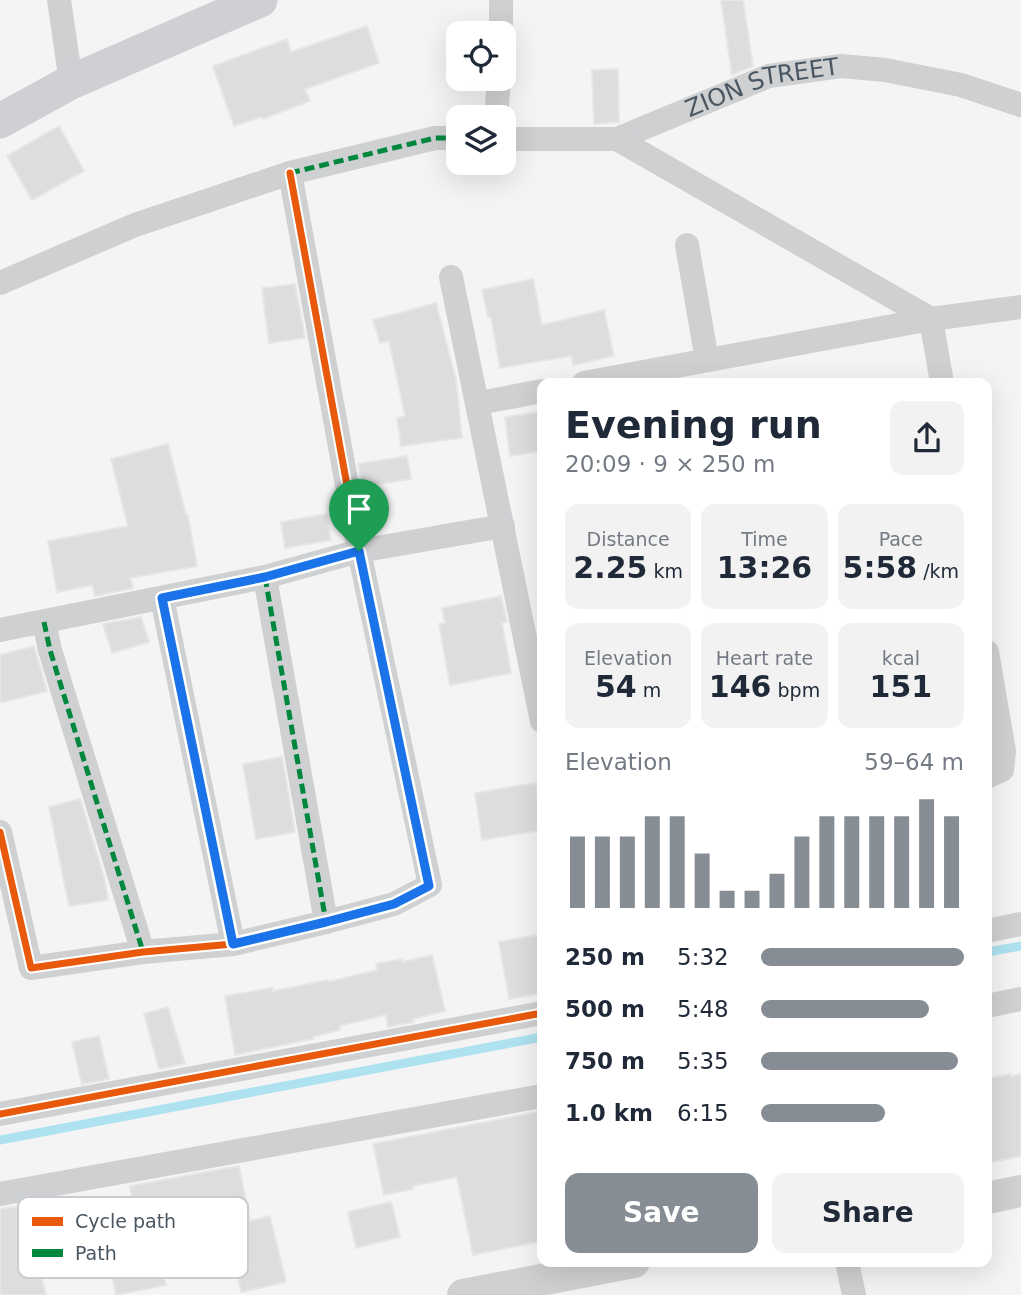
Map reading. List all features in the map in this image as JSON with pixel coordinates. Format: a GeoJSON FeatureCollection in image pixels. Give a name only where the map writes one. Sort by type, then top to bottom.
{"type":"FeatureCollection","features":[{"type":"Feature","properties":{"kind":"main road"},"geometry":{"type":"LineString","coordinates":[[0,121],[71,82],[260,0]]}},
{"type":"Feature","properties":{"kind":"street"},"geometry":{"type":"LineString","coordinates":[[59,0],[71,82]]}},
{"type":"Feature","properties":{"kind":"street"},"geometry":{"type":"LineString","coordinates":[[501,0],[501,21]]}},
{"type":"Feature","properties":{"kind":"street","name":"ZION STREET"},"geometry":{"type":"LineString","coordinates":[[516,139],[617,139],[769,76],[841,66],[885,69],[961,85],[1021,105]]}},
{"type":"Feature","properties":{"kind":"street"},"geometry":{"type":"LineString","coordinates":[[0,283],[135,225],[290,173],[435,138],[446,138]]}},
{"type":"Feature","properties":{"kind":"street"},"geometry":{"type":"LineString","coordinates":[[617,139],[931,319]]}},
{"type":"Feature","properties":{"kind":"street"},"geometry":{"type":"LineString","coordinates":[[0,832],[31,968],[143,952],[233,944],[394,904],[429,886],[359,551],[290,173]]}},
{"type":"Feature","properties":{"kind":"street"},"geometry":{"type":"LineString","coordinates":[[687,245],[707,360]]}},
{"type":"Feature","properties":{"kind":"street"},"geometry":{"type":"LineString","coordinates":[[451,277],[479,402],[537,696]]}},
{"type":"Feature","properties":{"kind":"street"},"geometry":{"type":"LineString","coordinates":[[634,378],[707,360],[931,319],[1021,307]]}},
{"type":"Feature","properties":{"kind":"street"},"geometry":{"type":"LineString","coordinates":[[931,319],[941,378]]}},
{"type":"Feature","properties":{"kind":"street"},"geometry":{"type":"LineString","coordinates":[[479,402],[537,392]]}},
{"type":"Feature","properties":{"kind":"street"},"geometry":{"type":"LineString","coordinates":[[0,630],[265,577],[359,551],[503,526]]}},
{"type":"Feature","properties":{"kind":"street"},"geometry":{"type":"LineString","coordinates":[[265,577],[326,922]]}},
{"type":"Feature","properties":{"kind":"street"},"geometry":{"type":"LineString","coordinates":[[162,598],[233,944]]}},
{"type":"Feature","properties":{"kind":"street"},"geometry":{"type":"LineString","coordinates":[[44,621],[50,650],[143,952]]}},
{"type":"Feature","properties":{"kind":"street"},"geometry":{"type":"LineString","coordinates":[[992,681],[1004,751],[1002,770],[992,775]]}},
{"type":"Feature","properties":{"kind":"street"},"geometry":{"type":"LineString","coordinates":[[992,929],[1021,924]]}},
{"type":"Feature","properties":{"kind":"street"},"geometry":{"type":"LineString","coordinates":[[992,1005],[1021,999]]}},
{"type":"Feature","properties":{"kind":"street"},"geometry":{"type":"LineString","coordinates":[[0,1114],[537,1014]]}},
{"type":"Feature","properties":{"kind":"street"},"geometry":{"type":"LineString","coordinates":[[0,1194],[537,1097]]}},
{"type":"Feature","properties":{"kind":"street"},"geometry":{"type":"LineString","coordinates":[[992,1197],[1021,1191]]}},
{"type":"Feature","properties":{"kind":"street"},"geometry":{"type":"LineString","coordinates":[[463,1295],[608,1267]]}},
{"type":"Feature","properties":{"kind":"street"},"geometry":{"type":"LineString","coordinates":[[848,1267],[854,1295]]}},
{"type":"Feature","properties":{"kind":"building"},"geometry":{"type":"Polygon","coordinates":[[[721,0],[743,0],[753,66],[732,75],[721,0]]]}},
{"type":"Feature","properties":{"kind":"building"},"geometry":{"type":"Polygon","coordinates":[[[367,26],[379,63],[305,89],[310,101],[263,119],[262,117],[234,126],[213,66],[287,39],[291,52],[367,26]]]}},
{"type":"Feature","properties":{"kind":"building"},"geometry":{"type":"Polygon","coordinates":[[[618,69],[619,122],[594,124],[592,70],[618,69]]]}},
{"type":"Feature","properties":{"kind":"building"},"geometry":{"type":"Polygon","coordinates":[[[59,126],[84,171],[32,200],[7,156],[59,126]]]}},
{"type":"Feature","properties":{"kind":"building"},"geometry":{"type":"Polygon","coordinates":[[[533,279],[542,325],[604,310],[614,356],[573,365],[571,356],[500,368],[491,317],[488,317],[482,290],[533,279]]]}},
{"type":"Feature","properties":{"kind":"building"},"geometry":{"type":"Polygon","coordinates":[[[295,284],[305,338],[269,343],[262,288],[295,284]]]}},
{"type":"Feature","properties":{"kind":"building"},"geometry":{"type":"Polygon","coordinates":[[[436,303],[456,380],[462,438],[401,446],[397,418],[405,416],[389,341],[380,343],[373,320],[436,303]]]}},
{"type":"Feature","properties":{"kind":"building"},"geometry":{"type":"Polygon","coordinates":[[[537,413],[537,452],[510,456],[505,417],[537,413]]]}},
{"type":"Feature","properties":{"kind":"building"},"geometry":{"type":"Polygon","coordinates":[[[168,444],[188,515],[197,566],[130,578],[133,588],[95,596],[92,585],[57,592],[48,541],[128,526],[111,459],[168,444]]]}},
{"type":"Feature","properties":{"kind":"building"},"geometry":{"type":"Polygon","coordinates":[[[407,456],[411,479],[362,487],[358,464],[407,456]]]}},
{"type":"Feature","properties":{"kind":"building"},"geometry":{"type":"Polygon","coordinates":[[[327,514],[331,540],[285,548],[281,522],[327,514]]]}},
{"type":"Feature","properties":{"kind":"building"},"geometry":{"type":"Polygon","coordinates":[[[501,596],[507,622],[502,623],[511,673],[450,685],[439,624],[445,623],[442,608],[501,596]]]}},
{"type":"Feature","properties":{"kind":"building"},"geometry":{"type":"Polygon","coordinates":[[[141,617],[149,642],[112,653],[103,624],[141,617]]]}},
{"type":"Feature","properties":{"kind":"building"},"geometry":{"type":"Polygon","coordinates":[[[34,646],[47,691],[0,703],[0,655],[34,646]]]}},
{"type":"Feature","properties":{"kind":"building"},"geometry":{"type":"Polygon","coordinates":[[[282,757],[295,832],[256,839],[243,764],[282,757]]]}},
{"type":"Feature","properties":{"kind":"building"},"geometry":{"type":"Polygon","coordinates":[[[536,783],[537,831],[482,840],[475,793],[536,783]]]}},
{"type":"Feature","properties":{"kind":"building"},"geometry":{"type":"Polygon","coordinates":[[[80,799],[104,877],[108,900],[69,906],[49,807],[80,799]]]}},
{"type":"Feature","properties":{"kind":"building"},"geometry":{"type":"Polygon","coordinates":[[[537,935],[537,994],[509,999],[499,942],[537,935]]]}},
{"type":"Feature","properties":{"kind":"building"},"geometry":{"type":"Polygon","coordinates":[[[432,955],[445,1011],[413,1019],[414,1022],[388,1027],[386,1015],[339,1026],[340,1030],[313,1039],[235,1055],[225,996],[328,982],[377,970],[376,964],[402,959],[402,962],[432,955]]]}},
{"type":"Feature","properties":{"kind":"building"},"geometry":{"type":"Polygon","coordinates":[[[168,1007],[185,1064],[159,1069],[144,1014],[168,1007]]]}},
{"type":"Feature","properties":{"kind":"building"},"geometry":{"type":"Polygon","coordinates":[[[99,1036],[109,1079],[82,1084],[72,1042],[99,1036]]]}},
{"type":"Feature","properties":{"kind":"building"},"geometry":{"type":"Polygon","coordinates":[[[1021,1074],[1021,1156],[992,1162],[992,1078],[1021,1074]]]}},
{"type":"Feature","properties":{"kind":"building"},"geometry":{"type":"Polygon","coordinates":[[[537,1112],[537,1242],[473,1255],[457,1177],[384,1195],[373,1144],[537,1112]]]}},
{"type":"Feature","properties":{"kind":"building"},"geometry":{"type":"Polygon","coordinates":[[[239,1166],[245,1197],[131,1197],[130,1186],[239,1166]]]}},
{"type":"Feature","properties":{"kind":"building"},"geometry":{"type":"Polygon","coordinates":[[[391,1202],[400,1237],[356,1248],[348,1212],[391,1202]]]}},
{"type":"Feature","properties":{"kind":"building"},"geometry":{"type":"Polygon","coordinates":[[[18,1206],[18,1278],[41,1278],[46,1295],[0,1295],[0,1209],[18,1206]]]}},
{"type":"Feature","properties":{"kind":"building"},"geometry":{"type":"Polygon","coordinates":[[[248,1211],[250,1221],[270,1216],[286,1282],[241,1292],[238,1278],[248,1278],[248,1211]]]}},
{"type":"Feature","properties":{"kind":"building"},"geometry":{"type":"Polygon","coordinates":[[[113,1278],[165,1278],[166,1285],[116,1295],[113,1278]]]}},
{"type":"Feature","properties":{"kind":"waterway"},"geometry":{"type":"LineString","coordinates":[[992,951],[1021,946]]}},
{"type":"Feature","properties":{"kind":"waterway"},"geometry":{"type":"LineString","coordinates":[[0,1140],[537,1038]]}},
{"type":"Feature","properties":{"kind":"marked path"},"geometry":{"type":"LineString","coordinates":[[290,173],[435,138],[446,138]]}},
{"type":"Feature","properties":{"kind":"marked path"},"geometry":{"type":"LineString","coordinates":[[265,577],[326,922]]}},
{"type":"Feature","properties":{"kind":"marked path"},"geometry":{"type":"LineString","coordinates":[[162,598],[233,944]]}},
{"type":"Feature","properties":{"kind":"marked path"},"geometry":{"type":"LineString","coordinates":[[44,622],[50,650],[143,952]]}},
{"type":"Feature","properties":{"kind":"cycle path"},"geometry":{"type":"LineString","coordinates":[[0,832],[31,968],[143,952],[233,944],[394,904],[430,885],[359,551],[290,173]]}},
{"type":"Feature","properties":{"kind":"cycle path"},"geometry":{"type":"LineString","coordinates":[[0,1114],[537,1014]]}},
{"type":"Feature","properties":{"kind":"route"},"geometry":{"type":"LineString","coordinates":[[359,551],[429,886],[394,904],[233,944],[162,598],[265,577],[359,551]]}}]}
